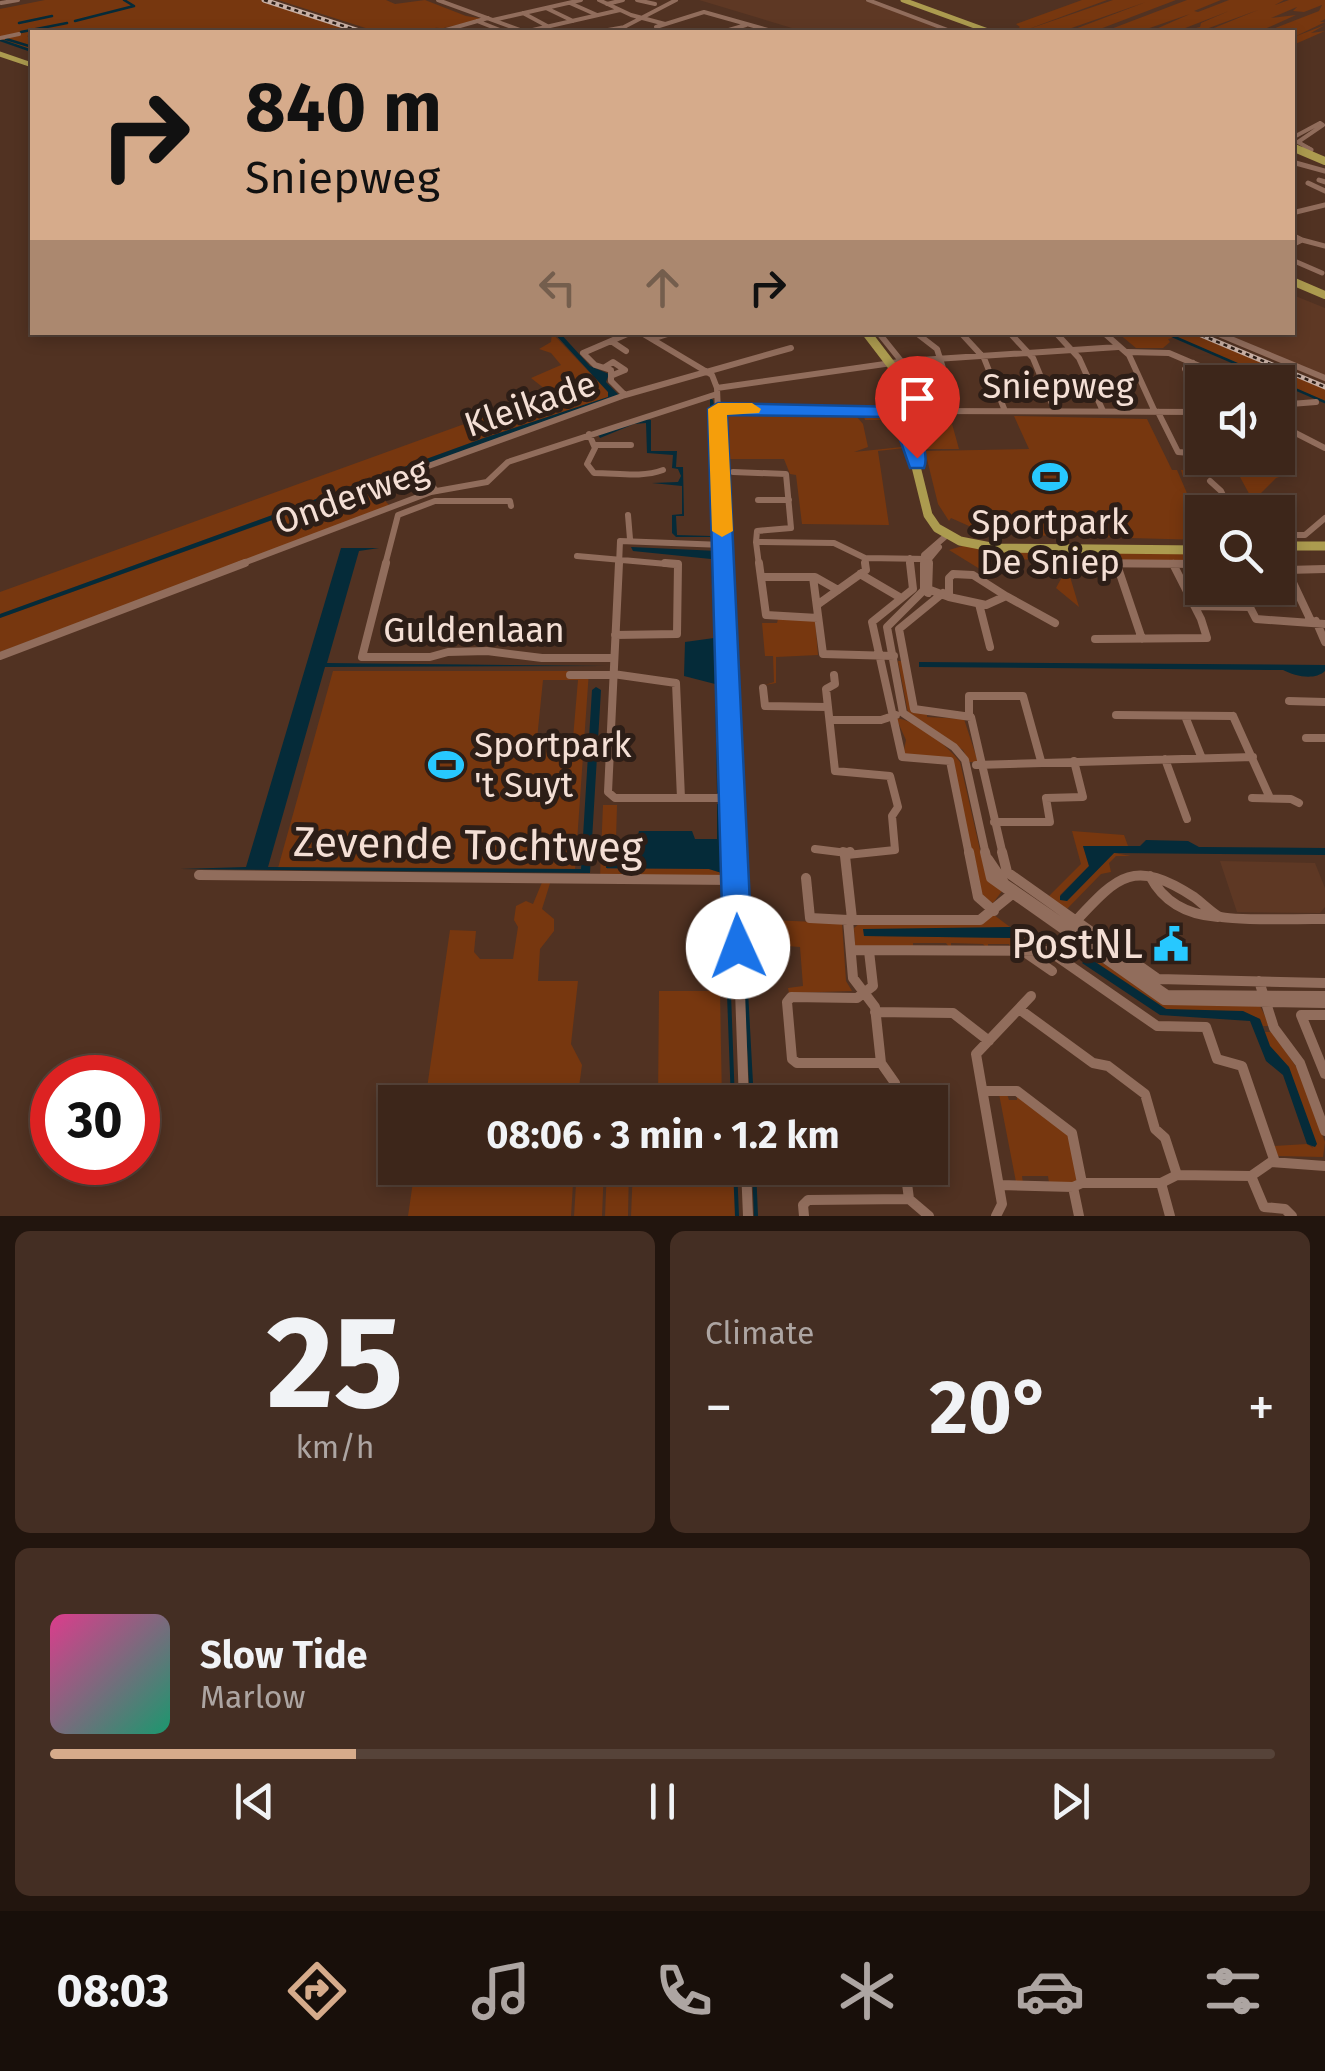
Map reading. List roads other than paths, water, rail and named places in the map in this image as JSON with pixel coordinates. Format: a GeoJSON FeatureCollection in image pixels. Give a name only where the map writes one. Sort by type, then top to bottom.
{"type":"FeatureCollection","features":[{"type":"Feature","properties":{"kind":"main road"},"geometry":{"type":"LineString","coordinates":[[903,0],[986,30]]}},
{"type":"Feature","properties":{"kind":"main road"},"geometry":{"type":"LineString","coordinates":[[0,54],[30,64]]}},
{"type":"Feature","properties":{"kind":"main road"},"geometry":{"type":"LineString","coordinates":[[1295,144],[1325,161]]}},
{"type":"Feature","properties":{"kind":"main road"},"geometry":{"type":"LineString","coordinates":[[1295,281],[1325,294]]}},
{"type":"Feature","properties":{"kind":"main road"},"geometry":{"type":"LineString","coordinates":[[869,335],[895,366],[930,520],[952,535],[986,547],[1185,548]]}},
{"type":"Feature","properties":{"kind":"main road"},"geometry":{"type":"LineString","coordinates":[[1295,548],[1325,548]]}},
{"type":"Feature","properties":{"kind":"street"},"geometry":{"type":"LineString","coordinates":[[1,4],[18,0]]}},
{"type":"Feature","properties":{"kind":"street"},"geometry":{"type":"LineString","coordinates":[[438,0],[520,30]]}},
{"type":"Feature","properties":{"kind":"street"},"geometry":{"type":"LineString","coordinates":[[447,30],[582,0]]}},
{"type":"Feature","properties":{"kind":"street"},"geometry":{"type":"LineString","coordinates":[[599,0],[665,24]]}},
{"type":"Feature","properties":{"kind":"street"},"geometry":{"type":"LineString","coordinates":[[607,4],[623,0]]}},
{"type":"Feature","properties":{"kind":"street"},"geometry":{"type":"LineString","coordinates":[[638,0],[655,4]]}},
{"type":"Feature","properties":{"kind":"street"},"geometry":{"type":"LineString","coordinates":[[630,30],[632,22],[676,0]]}},
{"type":"Feature","properties":{"kind":"street"},"geometry":{"type":"LineString","coordinates":[[868,0],[948,30]]}},
{"type":"Feature","properties":{"kind":"street"},"geometry":{"type":"LineString","coordinates":[[570,2],[597,16]]}},
{"type":"Feature","properties":{"kind":"street"},"geometry":{"type":"LineString","coordinates":[[548,7],[573,21]]}},
{"type":"Feature","properties":{"kind":"street"},"geometry":{"type":"LineString","coordinates":[[524,10],[548,26]]}},
{"type":"Feature","properties":{"kind":"street"},"geometry":{"type":"LineString","coordinates":[[533,30],[620,10]]}},
{"type":"Feature","properties":{"kind":"street"},"geometry":{"type":"LineString","coordinates":[[664,30],[656,27],[704,12],[769,30]]}},
{"type":"Feature","properties":{"kind":"street"},"geometry":{"type":"LineString","coordinates":[[477,22],[499,30]]}},
{"type":"Feature","properties":{"kind":"street"},"geometry":{"type":"LineString","coordinates":[[730,30],[749,24]]}},
{"type":"Feature","properties":{"kind":"street"},"geometry":{"type":"LineString","coordinates":[[0,38],[18,34]]}},
{"type":"Feature","properties":{"kind":"street"},"geometry":{"type":"LineString","coordinates":[[1295,140],[1322,121]]}},
{"type":"Feature","properties":{"kind":"street"},"geometry":{"type":"LineString","coordinates":[[1311,150],[1298,142],[1323,125],[1322,121]]}},
{"type":"Feature","properties":{"kind":"street"},"geometry":{"type":"LineString","coordinates":[[1295,163],[1325,171]]}},
{"type":"Feature","properties":{"kind":"street"},"geometry":{"type":"LineString","coordinates":[[1308,183],[1325,191]]}},
{"type":"Feature","properties":{"kind":"street"},"geometry":{"type":"LineString","coordinates":[[1295,212],[1325,205]]}},
{"type":"Feature","properties":{"kind":"street"},"geometry":{"type":"LineString","coordinates":[[1307,252],[1313,244]]}},
{"type":"Feature","properties":{"kind":"street"},"geometry":{"type":"LineString","coordinates":[[1295,261],[1322,273]]}},
{"type":"Feature","properties":{"kind":"street"},"geometry":{"type":"LineString","coordinates":[[625,335],[583,353],[593,364],[605,367],[613,362],[625,370],[611,381],[625,395],[791,348]]}},
{"type":"Feature","properties":{"kind":"street"},"geometry":{"type":"LineString","coordinates":[[647,335],[714,377],[717,391],[743,1085]]}},
{"type":"Feature","properties":{"kind":"street"},"geometry":{"type":"LineString","coordinates":[[880,335],[895,366]]}},
{"type":"Feature","properties":{"kind":"street"},"geometry":{"type":"LineString","coordinates":[[920,335],[942,360],[956,410]]}},
{"type":"Feature","properties":{"kind":"street"},"geometry":{"type":"LineString","coordinates":[[963,335],[986,358],[1006,410]]}},
{"type":"Feature","properties":{"kind":"street"},"geometry":{"type":"LineString","coordinates":[[1012,335],[1031,355],[1055,411]]}},
{"type":"Feature","properties":{"kind":"street"},"geometry":{"type":"LineString","coordinates":[[1058,335],[1075,352],[1103,411]]}},
{"type":"Feature","properties":{"kind":"street"},"geometry":{"type":"LineString","coordinates":[[1106,335],[1126,352],[1178,452],[1185,453]]}},
{"type":"Feature","properties":{"kind":"street"},"geometry":{"type":"LineString","coordinates":[[1221,335],[1325,378]]}},
{"type":"Feature","properties":{"kind":"street"},"geometry":{"type":"LineString","coordinates":[[612,341],[626,351]]}},
{"type":"Feature","properties":{"kind":"street","name":"Onderweg"},"geometry":{"type":"LineString","coordinates":[[0,656],[436,491],[487,482],[508,462],[717,391],[847,370],[1118,347]]}},
{"type":"Feature","properties":{"kind":"street"},"geometry":{"type":"LineString","coordinates":[[1126,352],[1168,352],[1197,365]]}},
{"type":"Feature","properties":{"kind":"street","name":"Kleikade"},"geometry":{"type":"LineString","coordinates":[[436,491],[420,469],[625,395]]}},
{"type":"Feature","properties":{"kind":"street"},"geometry":{"type":"LineString","coordinates":[[1295,404],[1316,402]]}},
{"type":"Feature","properties":{"kind":"street","name":"Sniepweg"},"geometry":{"type":"LineString","coordinates":[[718,412],[1185,412]]}},
{"type":"Feature","properties":{"kind":"street"},"geometry":{"type":"LineString","coordinates":[[1295,433],[1325,448]]}},
{"type":"Feature","properties":{"kind":"street"},"geometry":{"type":"LineString","coordinates":[[589,434],[595,444]]}},
{"type":"Feature","properties":{"kind":"street"},"geometry":{"type":"LineString","coordinates":[[595,444],[630,445]]}},
{"type":"Feature","properties":{"kind":"street"},"geometry":{"type":"LineString","coordinates":[[591,471],[587,464],[595,444]]}},
{"type":"Feature","properties":{"kind":"street"},"geometry":{"type":"LineString","coordinates":[[591,471],[645,477],[663,470]]}},
{"type":"Feature","properties":{"kind":"street"},"geometry":{"type":"LineString","coordinates":[[581,481],[591,471]]}},
{"type":"Feature","properties":{"kind":"street"},"geometry":{"type":"LineString","coordinates":[[733,472],[784,473],[790,530],[757,531],[759,574],[813,577],[838,590]]}},
{"type":"Feature","properties":{"kind":"street"},"geometry":{"type":"LineString","coordinates":[[1210,481],[1223,495]]}},
{"type":"Feature","properties":{"kind":"street","name":"Guldenlaan"},"geometry":{"type":"LineString","coordinates":[[511,506],[510,501],[442,500],[398,515],[362,657],[430,657],[448,652],[487,651],[542,658],[614,658]]}},
{"type":"Feature","properties":{"kind":"street"},"geometry":{"type":"LineString","coordinates":[[758,500],[788,500]]}},
{"type":"Feature","properties":{"kind":"street"},"geometry":{"type":"LineString","coordinates":[[628,516],[630,540]]}},
{"type":"Feature","properties":{"kind":"street"},"geometry":{"type":"LineString","coordinates":[[1295,535],[1304,535],[1325,518]]}},
{"type":"Feature","properties":{"kind":"street"},"geometry":{"type":"LineString","coordinates":[[756,542],[834,542],[866,558],[926,559],[952,535]]}},
{"type":"Feature","properties":{"kind":"street"},"geometry":{"type":"LineString","coordinates":[[722,539],[620,541],[610,796],[731,798]]}},
{"type":"Feature","properties":{"kind":"street"},"geometry":{"type":"LineString","coordinates":[[577,556],[619,556],[678,564],[678,632],[615,634]]}},
{"type":"Feature","properties":{"kind":"street"},"geometry":{"type":"LineString","coordinates":[[816,605],[866,570],[866,558]]}},
{"type":"Feature","properties":{"kind":"street"},"geometry":{"type":"LineString","coordinates":[[910,558],[915,585],[872,622],[891,717],[902,757],[950,761],[978,897],[994,911]]}},
{"type":"Feature","properties":{"kind":"street"},"geometry":{"type":"LineString","coordinates":[[926,559],[928,589]]}},
{"type":"Feature","properties":{"kind":"street"},"geometry":{"type":"LineString","coordinates":[[1074,563],[1185,564]]}},
{"type":"Feature","properties":{"kind":"street"},"geometry":{"type":"LineString","coordinates":[[1095,639],[1207,638],[1172,564]]}},
{"type":"Feature","properties":{"kind":"street"},"geometry":{"type":"LineString","coordinates":[[1118,565],[1142,639]]}},
{"type":"Feature","properties":{"kind":"street"},"geometry":{"type":"LineString","coordinates":[[1295,570],[1325,570]]}},
{"type":"Feature","properties":{"kind":"street"},"geometry":{"type":"LineString","coordinates":[[860,574],[901,598]]}},
{"type":"Feature","properties":{"kind":"street"},"geometry":{"type":"LineString","coordinates":[[969,714],[915,711],[901,625],[952,594],[949,578],[953,574],[973,575],[1054,623]]}},
{"type":"Feature","properties":{"kind":"street"},"geometry":{"type":"LineString","coordinates":[[764,577],[766,615],[818,618]]}},
{"type":"Feature","properties":{"kind":"street"},"geometry":{"type":"LineString","coordinates":[[813,577],[823,654],[904,657]]}},
{"type":"Feature","properties":{"kind":"street"},"geometry":{"type":"LineString","coordinates":[[1295,583],[1318,622],[1324,642]]}},
{"type":"Feature","properties":{"kind":"street"},"geometry":{"type":"LineString","coordinates":[[928,589],[963,604],[996,604],[1006,596]]}},
{"type":"Feature","properties":{"kind":"street"},"geometry":{"type":"LineString","coordinates":[[928,589],[892,618],[887,627],[902,713],[954,748],[966,765],[990,878],[1168,994],[1325,1000]]}},
{"type":"Feature","properties":{"kind":"street"},"geometry":{"type":"LineString","coordinates":[[980,604],[990,647]]}},
{"type":"Feature","properties":{"kind":"street"},"geometry":{"type":"LineString","coordinates":[[1195,606],[1249,606],[1259,620],[1318,622]]}},
{"type":"Feature","properties":{"kind":"street"},"geometry":{"type":"LineString","coordinates":[[570,675],[613,675],[676,684],[681,798]]}},
{"type":"Feature","properties":{"kind":"street"},"geometry":{"type":"LineString","coordinates":[[815,849],[847,853],[894,850],[892,816],[898,807],[890,776],[837,774],[826,689],[834,686],[834,675]]}},
{"type":"Feature","properties":{"kind":"street"},"geometry":{"type":"LineString","coordinates":[[763,688],[765,706],[827,707]]}},
{"type":"Feature","properties":{"kind":"street"},"geometry":{"type":"LineString","coordinates":[[1042,761],[1024,696],[969,696],[969,714],[1007,872],[1070,928],[1158,978],[1325,983]]}},
{"type":"Feature","properties":{"kind":"street"},"geometry":{"type":"LineString","coordinates":[[1289,701],[1325,702]]}},
{"type":"Feature","properties":{"kind":"street"},"geometry":{"type":"LineString","coordinates":[[831,720],[902,713]]}},
{"type":"Feature","properties":{"kind":"street"},"geometry":{"type":"LineString","coordinates":[[1116,715],[1232,714],[1270,798]]}},
{"type":"Feature","properties":{"kind":"street"},"geometry":{"type":"LineString","coordinates":[[1185,716],[1201,756]]}},
{"type":"Feature","properties":{"kind":"street"},"geometry":{"type":"LineString","coordinates":[[1306,738],[1325,738]]}},
{"type":"Feature","properties":{"kind":"street"},"geometry":{"type":"LineString","coordinates":[[966,765],[1253,757]]}},
{"type":"Feature","properties":{"kind":"street"},"geometry":{"type":"LineString","coordinates":[[1165,759],[1187,819]]}},
{"type":"Feature","properties":{"kind":"street"},"geometry":{"type":"LineString","coordinates":[[994,822],[1050,822],[1046,798],[1083,797],[1074,762]]}},
{"type":"Feature","properties":{"kind":"street"},"geometry":{"type":"LineString","coordinates":[[1252,798],[1299,803]]}},
{"type":"Feature","properties":{"kind":"street"},"geometry":{"type":"LineString","coordinates":[[847,853],[853,978],[876,1012],[881,1063],[895,1085]]}},
{"type":"Feature","properties":{"kind":"street","name":"Zevende Tochtweg"},"geometry":{"type":"LineString","coordinates":[[199,874],[735,880]]}},
{"type":"Feature","properties":{"kind":"street"},"geometry":{"type":"LineString","coordinates":[[1070,928],[1118,878],[1150,876],[1155,890],[1196,917],[1325,919]]}},
{"type":"Feature","properties":{"kind":"street"},"geometry":{"type":"LineString","coordinates":[[806,878],[810,918],[980,920],[1013,892]]}},
{"type":"Feature","properties":{"kind":"street"},"geometry":{"type":"LineString","coordinates":[[851,950],[1049,951],[1157,1026],[1206,1028],[1218,1059],[1242,1066],[1275,1162]]}},
{"type":"Feature","properties":{"kind":"street"},"geometry":{"type":"LineString","coordinates":[[1023,950],[1052,971]]}},
{"type":"Feature","properties":{"kind":"street"},"geometry":{"type":"LineString","coordinates":[[869,951],[874,986],[858,998],[791,997],[787,1002],[792,1059],[796,1064],[881,1063]]}},
{"type":"Feature","properties":{"kind":"street"},"geometry":{"type":"LineString","coordinates":[[1259,982],[1274,1028],[1304,1074],[1325,1131]]}},
{"type":"Feature","properties":{"kind":"street"},"geometry":{"type":"LineString","coordinates":[[996,1216],[1002,1208],[1000,1185],[976,1054],[1031,996]]}},
{"type":"Feature","properties":{"kind":"street"},"geometry":{"type":"LineString","coordinates":[[1019,1009],[1094,1064],[1108,1066],[1145,1094],[1155,1129],[1165,1138],[1177,1175]]}},
{"type":"Feature","properties":{"kind":"street"},"geometry":{"type":"LineString","coordinates":[[876,1012],[953,1013],[989,1040]]}},
{"type":"Feature","properties":{"kind":"street"},"geometry":{"type":"LineString","coordinates":[[1304,1074],[1325,1074],[1301,1015],[1325,1015]]}},
{"type":"Feature","properties":{"kind":"street"},"geometry":{"type":"LineString","coordinates":[[983,1091],[1017,1092],[1072,1133],[1079,1216]]}},
{"type":"Feature","properties":{"kind":"street"},"geometry":{"type":"LineString","coordinates":[[1000,1185],[1161,1183],[1177,1175],[1251,1176],[1275,1162],[1325,1166]]}},
{"type":"Feature","properties":{"kind":"street"},"geometry":{"type":"LineString","coordinates":[[1251,1176],[1264,1207],[1285,1209],[1292,1216]]}},
{"type":"Feature","properties":{"kind":"street"},"geometry":{"type":"LineString","coordinates":[[1161,1183],[1170,1216]]}},
{"type":"Feature","properties":{"kind":"street"},"geometry":{"type":"LineString","coordinates":[[747,1185],[748,1216]]}},
{"type":"Feature","properties":{"kind":"street"},"geometry":{"type":"LineString","coordinates":[[907,1185],[909,1199],[928,1216]]}},
{"type":"Feature","properties":{"kind":"street"},"geometry":{"type":"LineString","coordinates":[[804,1216],[803,1205],[808,1200],[909,1199]]}},
{"type":"Feature","properties":{"kind":"water"},"geometry":{"type":"Polygon","coordinates":[[[556,335],[562,335],[590,366],[609,374],[606,382],[619,395],[0,618],[0,614],[484,438],[608,397],[608,392],[556,335]]]}},
{"type":"Feature","properties":{"kind":"water"},"geometry":{"type":"Polygon","coordinates":[[[710,398],[715,412],[854,414],[714,415],[717,532],[729,538],[712,541],[710,537],[676,537],[672,533],[672,515],[682,514],[682,486],[652,483],[678,482],[681,476],[678,469],[672,468],[673,455],[647,453],[646,423],[600,438],[598,435],[645,419],[651,420],[651,451],[677,451],[676,467],[683,467],[684,516],[676,516],[677,535],[711,536],[710,398]]]}},
{"type":"Feature","properties":{"kind":"water"},"geometry":{"type":"Polygon","coordinates":[[[631,547],[718,551],[724,727],[722,793],[717,793],[715,684],[684,676],[685,642],[714,638],[711,559],[633,551],[631,547]]]}},
{"type":"Feature","properties":{"kind":"water"},"geometry":{"type":"Polygon","coordinates":[[[341,548],[379,548],[359,551],[327,663],[607,666],[325,667],[268,867],[581,869],[592,690],[596,687],[601,690],[590,873],[180,869],[246,867],[341,548]]]}},
{"type":"Feature","properties":{"kind":"water"},"geometry":{"type":"Polygon","coordinates":[[[919,662],[1325,665],[1325,671],[1310,677],[1283,670],[919,667],[919,662]]]}},
{"type":"Feature","properties":{"kind":"water"},"geometry":{"type":"Polygon","coordinates":[[[717,804],[725,805],[725,874],[709,869],[606,868],[608,844],[637,839],[639,831],[692,831],[695,839],[717,839],[717,804]]]}},
{"type":"Feature","properties":{"kind":"water"},"geometry":{"type":"Polygon","coordinates":[[[1146,840],[1188,841],[1199,847],[1325,848],[1325,855],[1114,853],[1067,901],[1060,900],[1089,866],[1083,846],[1140,846],[1146,840]]]}},
{"type":"Feature","properties":{"kind":"water"},"geometry":{"type":"Polygon","coordinates":[[[1010,927],[1018,933],[1013,938],[864,936],[863,929],[1010,927]]]}},
{"type":"Feature","properties":{"kind":"water"},"geometry":{"type":"Polygon","coordinates":[[[1088,957],[1166,1009],[1243,1011],[1260,1019],[1270,1046],[1289,1067],[1315,1147],[1307,1144],[1283,1075],[1266,1061],[1250,1021],[1160,1015],[1082,963],[1088,957]]]}},
{"type":"Feature","properties":{"kind":"waterway"},"geometry":{"type":"LineString","coordinates":[[75,21],[134,6],[124,0]]}},
{"type":"Feature","properties":{"kind":"waterway"},"geometry":{"type":"LineString","coordinates":[[19,23],[52,16]]}},
{"type":"Feature","properties":{"kind":"waterway"},"geometry":{"type":"LineString","coordinates":[[31,30],[67,23]]}},
{"type":"Feature","properties":{"kind":"waterway"},"geometry":{"type":"LineString","coordinates":[[21,32],[30,30]]}},
{"type":"Feature","properties":{"kind":"waterway"},"geometry":{"type":"LineString","coordinates":[[6,39],[29,46]]}},
{"type":"Feature","properties":{"kind":"waterway"},"geometry":{"type":"LineString","coordinates":[[0,40],[30,50]]}},
{"type":"Feature","properties":{"kind":"waterway"},"geometry":{"type":"LineString","coordinates":[[1170,335],[1325,402]]}},
{"type":"Feature","properties":{"kind":"waterway"},"geometry":{"type":"LineString","coordinates":[[730,628],[740,850]]}},
{"type":"Feature","properties":{"kind":"waterway"},"geometry":{"type":"LineString","coordinates":[[725,886],[732,1085]]}},
{"type":"Feature","properties":{"kind":"waterway"},"geometry":{"type":"LineString","coordinates":[[744,953],[751,1085]]}},
{"type":"Feature","properties":{"kind":"waterway"},"geometry":{"type":"LineString","coordinates":[[736,1185],[737,1216]]}},
{"type":"Feature","properties":{"kind":"waterway"},"geometry":{"type":"LineString","coordinates":[[755,1185],[756,1216]]}},
{"type":"Feature","properties":{"kind":"railway"},"geometry":{"type":"LineString","coordinates":[[264,0],[356,30]]}},
{"type":"Feature","properties":{"kind":"railway"},"geometry":{"type":"LineString","coordinates":[[1201,335],[1325,387]]}},
{"type":"Feature","properties":{"kind":"place","name":"Sportpark De Sniep"},"geometry":{"type":"Point","coordinates":[1050,477]}},
{"type":"Feature","properties":{"kind":"place","name":"Sportpark 't Suyt"},"geometry":{"type":"Point","coordinates":[446,765]}},
{"type":"Feature","properties":{"kind":"place","name":"PostNL"},"geometry":{"type":"Point","coordinates":[1171,944]}}]}
